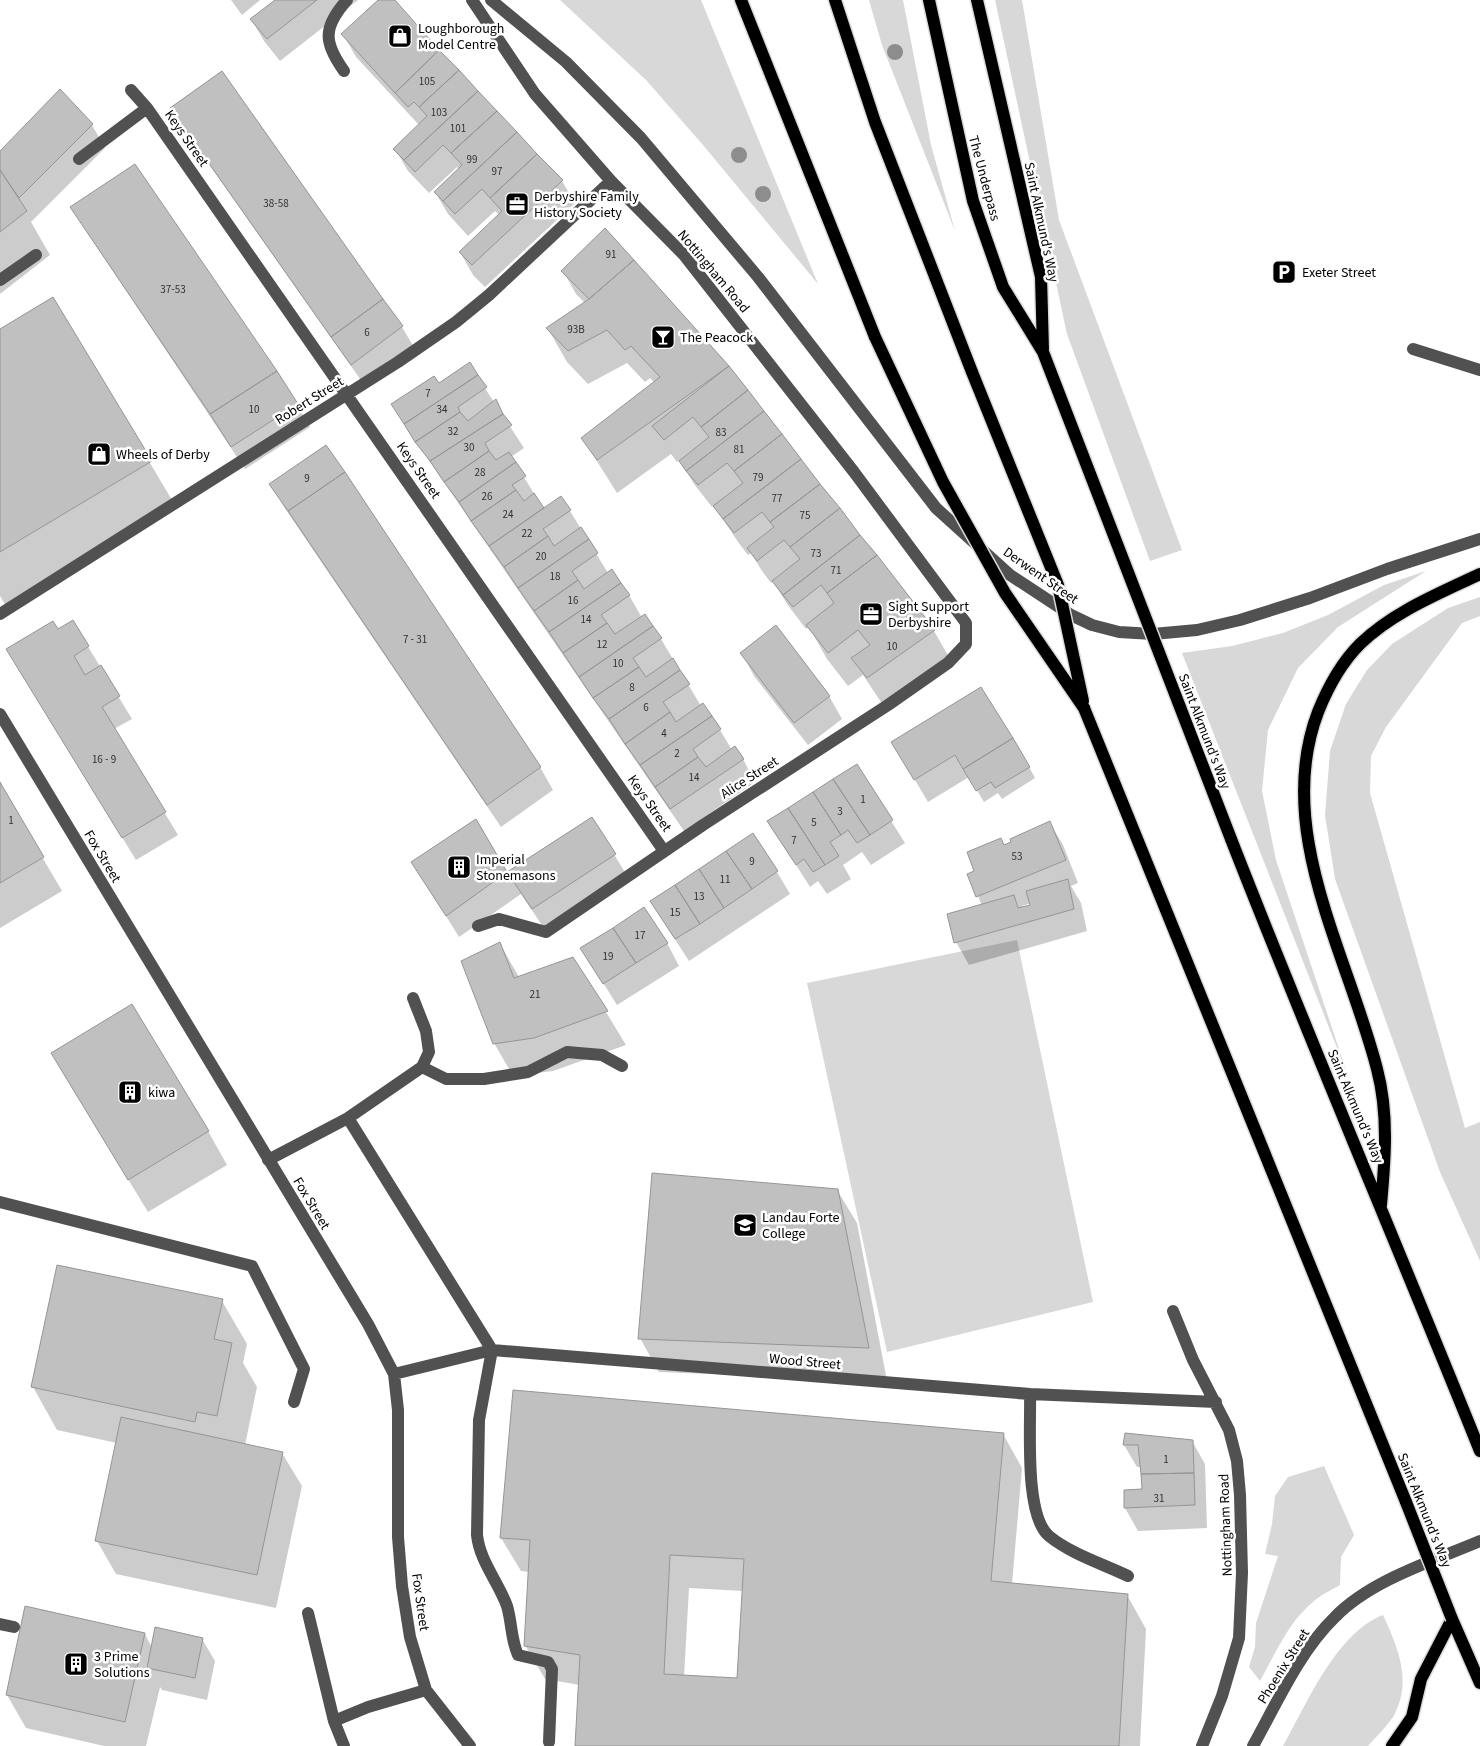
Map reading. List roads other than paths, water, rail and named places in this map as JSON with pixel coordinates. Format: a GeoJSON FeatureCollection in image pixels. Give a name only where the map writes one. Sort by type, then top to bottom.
{"type":"FeatureCollection","features":[{"type":"Feature","properties":{"kind":"main road","name":"Saint Alkmund's Way"},"geometry":{"type":"LineString","coordinates":[[741,0],[875,337],[943,482],[1005,593],[1084,708]]}},
{"type":"Feature","properties":{"kind":"main road","name":"Saint Alkmund's Way"},"geometry":{"type":"LineString","coordinates":[[835,0],[879,131],[972,372],[1058,585],[1084,708],[1452,1619],[1480,1683]]}},
{"type":"Feature","properties":{"kind":"main road","name":"The Underpass"},"geometry":{"type":"LineString","coordinates":[[929,0],[973,201],[1003,287],[1043,352]]}},
{"type":"Feature","properties":{"kind":"main road","name":"Saint Alkmund's Way"},"geometry":{"type":"LineString","coordinates":[[977,0],[1041,277],[1043,352],[1273,947],[1381,1205],[1480,1451]]}},
{"type":"Feature","properties":{"kind":"main road"},"geometry":{"type":"LineString","coordinates":[[1381,1205],[1386,1140],[1378,1071],[1319,886],[1308,842],[1304,817],[1305,763],[1310,733],[1321,704],[1332,681],[1359,645],[1397,615],[1480,574]]}},
{"type":"Feature","properties":{"kind":"main road"},"geometry":{"type":"LineString","coordinates":[[1392,1746],[1412,1717],[1421,1679],[1452,1619]]}},
{"type":"Feature","properties":{"kind":"street"},"geometry":{"type":"LineString","coordinates":[[344,71],[330,52],[328,42],[333,22],[347,0]]}},
{"type":"Feature","properties":{"kind":"street","name":"Nottingham Road"},"geometry":{"type":"LineString","coordinates":[[472,0],[535,94],[612,181],[684,255],[854,472],[966,623],[966,644]]}},
{"type":"Feature","properties":{"kind":"street","name":"Derwent Street"},"geometry":{"type":"LineString","coordinates":[[491,0],[566,62],[596,90],[641,138],[758,277],[936,508],[1010,575],[1050,603],[1092,624],[1119,632],[1153,634],[1180,632],[1240,620],[1480,539]]}},
{"type":"Feature","properties":{"kind":"street","name":"Keys Street"},"geometry":{"type":"LineString","coordinates":[[131,90],[147,108],[664,851]]}},
{"type":"Feature","properties":{"kind":"street"},"geometry":{"type":"LineString","coordinates":[[79,159],[147,108]]}},
{"type":"Feature","properties":{"kind":"street","name":"Robert Street"},"geometry":{"type":"LineString","coordinates":[[0,614],[398,362],[471,310],[612,181]]}},
{"type":"Feature","properties":{"kind":"street"},"geometry":{"type":"LineString","coordinates":[[0,280],[36,255]]}},
{"type":"Feature","properties":{"kind":"street"},"geometry":{"type":"LineString","coordinates":[[1413,349],[1480,370]]}},
{"type":"Feature","properties":{"kind":"street","name":"Alice Street"},"geometry":{"type":"LineString","coordinates":[[478,926],[499,919],[546,932],[664,851],[888,705],[948,663],[966,644]]}},
{"type":"Feature","properties":{"kind":"street","name":"Fox Street"},"geometry":{"type":"LineString","coordinates":[[0,714],[368,1324],[394,1374],[398,1410],[398,1537],[402,1586],[410,1637],[426,1690],[470,1746]]}},
{"type":"Feature","properties":{"kind":"street"},"geometry":{"type":"LineString","coordinates":[[268,1160],[348,1118],[422,1067],[429,1052],[426,1030],[413,998]]}},
{"type":"Feature","properties":{"kind":"street"},"geometry":{"type":"LineString","coordinates":[[422,1067],[446,1080],[484,1079],[528,1072],[568,1052],[602,1055],[622,1066]]}},
{"type":"Feature","properties":{"kind":"street"},"geometry":{"type":"LineString","coordinates":[[348,1118],[492,1350],[479,1420],[477,1535],[479,1551],[502,1595],[509,1614],[513,1641],[518,1655],[548,1662],[552,1669],[549,1742]]}},
{"type":"Feature","properties":{"kind":"street"},"geometry":{"type":"LineString","coordinates":[[0,1202],[252,1266],[304,1369],[294,1402]]}},
{"type":"Feature","properties":{"kind":"street","name":"Nottingham Road"},"geometry":{"type":"LineString","coordinates":[[1173,1311],[1203,1382],[1216,1402],[1229,1430],[1237,1461],[1240,1495],[1242,1573],[1238,1638],[1233,1664],[1202,1746]]}},
{"type":"Feature","properties":{"kind":"street","name":"Wood Street"},"geometry":{"type":"LineString","coordinates":[[394,1374],[492,1350],[1030,1394],[1216,1402]]}},
{"type":"Feature","properties":{"kind":"street"},"geometry":{"type":"LineString","coordinates":[[1030,1394],[1031,1482],[1036,1513],[1048,1536],[1128,1576]]}},
{"type":"Feature","properties":{"kind":"street","name":"Phoenix Street"},"geometry":{"type":"LineString","coordinates":[[1254,1746],[1306,1653],[1335,1616],[1376,1587],[1480,1541]]}},
{"type":"Feature","properties":{"kind":"street"},"geometry":{"type":"LineString","coordinates":[[308,1613],[334,1720],[344,1746]]}},
{"type":"Feature","properties":{"kind":"street"},"geometry":{"type":"LineString","coordinates":[[0,1624],[14,1627]]}},
{"type":"Feature","properties":{"kind":"street"},"geometry":{"type":"LineString","coordinates":[[334,1720],[368,1707],[426,1690]]}},
{"type":"Feature","properties":{"kind":"place","name":"Loughborough Model Centre"},"geometry":{"type":"Point","coordinates":[400,36]}},
{"type":"Feature","properties":{"kind":"place","name":"Derbyshire Family History Society"},"geometry":{"type":"Point","coordinates":[517,204]}},
{"type":"Feature","properties":{"kind":"place","name":"Exeter Street"},"geometry":{"type":"Point","coordinates":[1284,272]}},
{"type":"Feature","properties":{"kind":"place","name":"The Peacock"},"geometry":{"type":"Point","coordinates":[663,337]}},
{"type":"Feature","properties":{"kind":"place","name":"Wheels of Derby"},"geometry":{"type":"Point","coordinates":[99,454]}},
{"type":"Feature","properties":{"kind":"place","name":"Sight Support Derbyshire"},"geometry":{"type":"Point","coordinates":[871,614]}},
{"type":"Feature","properties":{"kind":"place","name":"Imperial Stonemasons"},"geometry":{"type":"Point","coordinates":[459,867]}},
{"type":"Feature","properties":{"kind":"place","name":"kiwa"},"geometry":{"type":"Point","coordinates":[130,1092]}},
{"type":"Feature","properties":{"kind":"place","name":"Landau Forte College"},"geometry":{"type":"Point","coordinates":[745,1225]}},
{"type":"Feature","properties":{"kind":"place","name":"3 Prime Solutions"},"geometry":{"type":"Point","coordinates":[76,1664]}}]}
